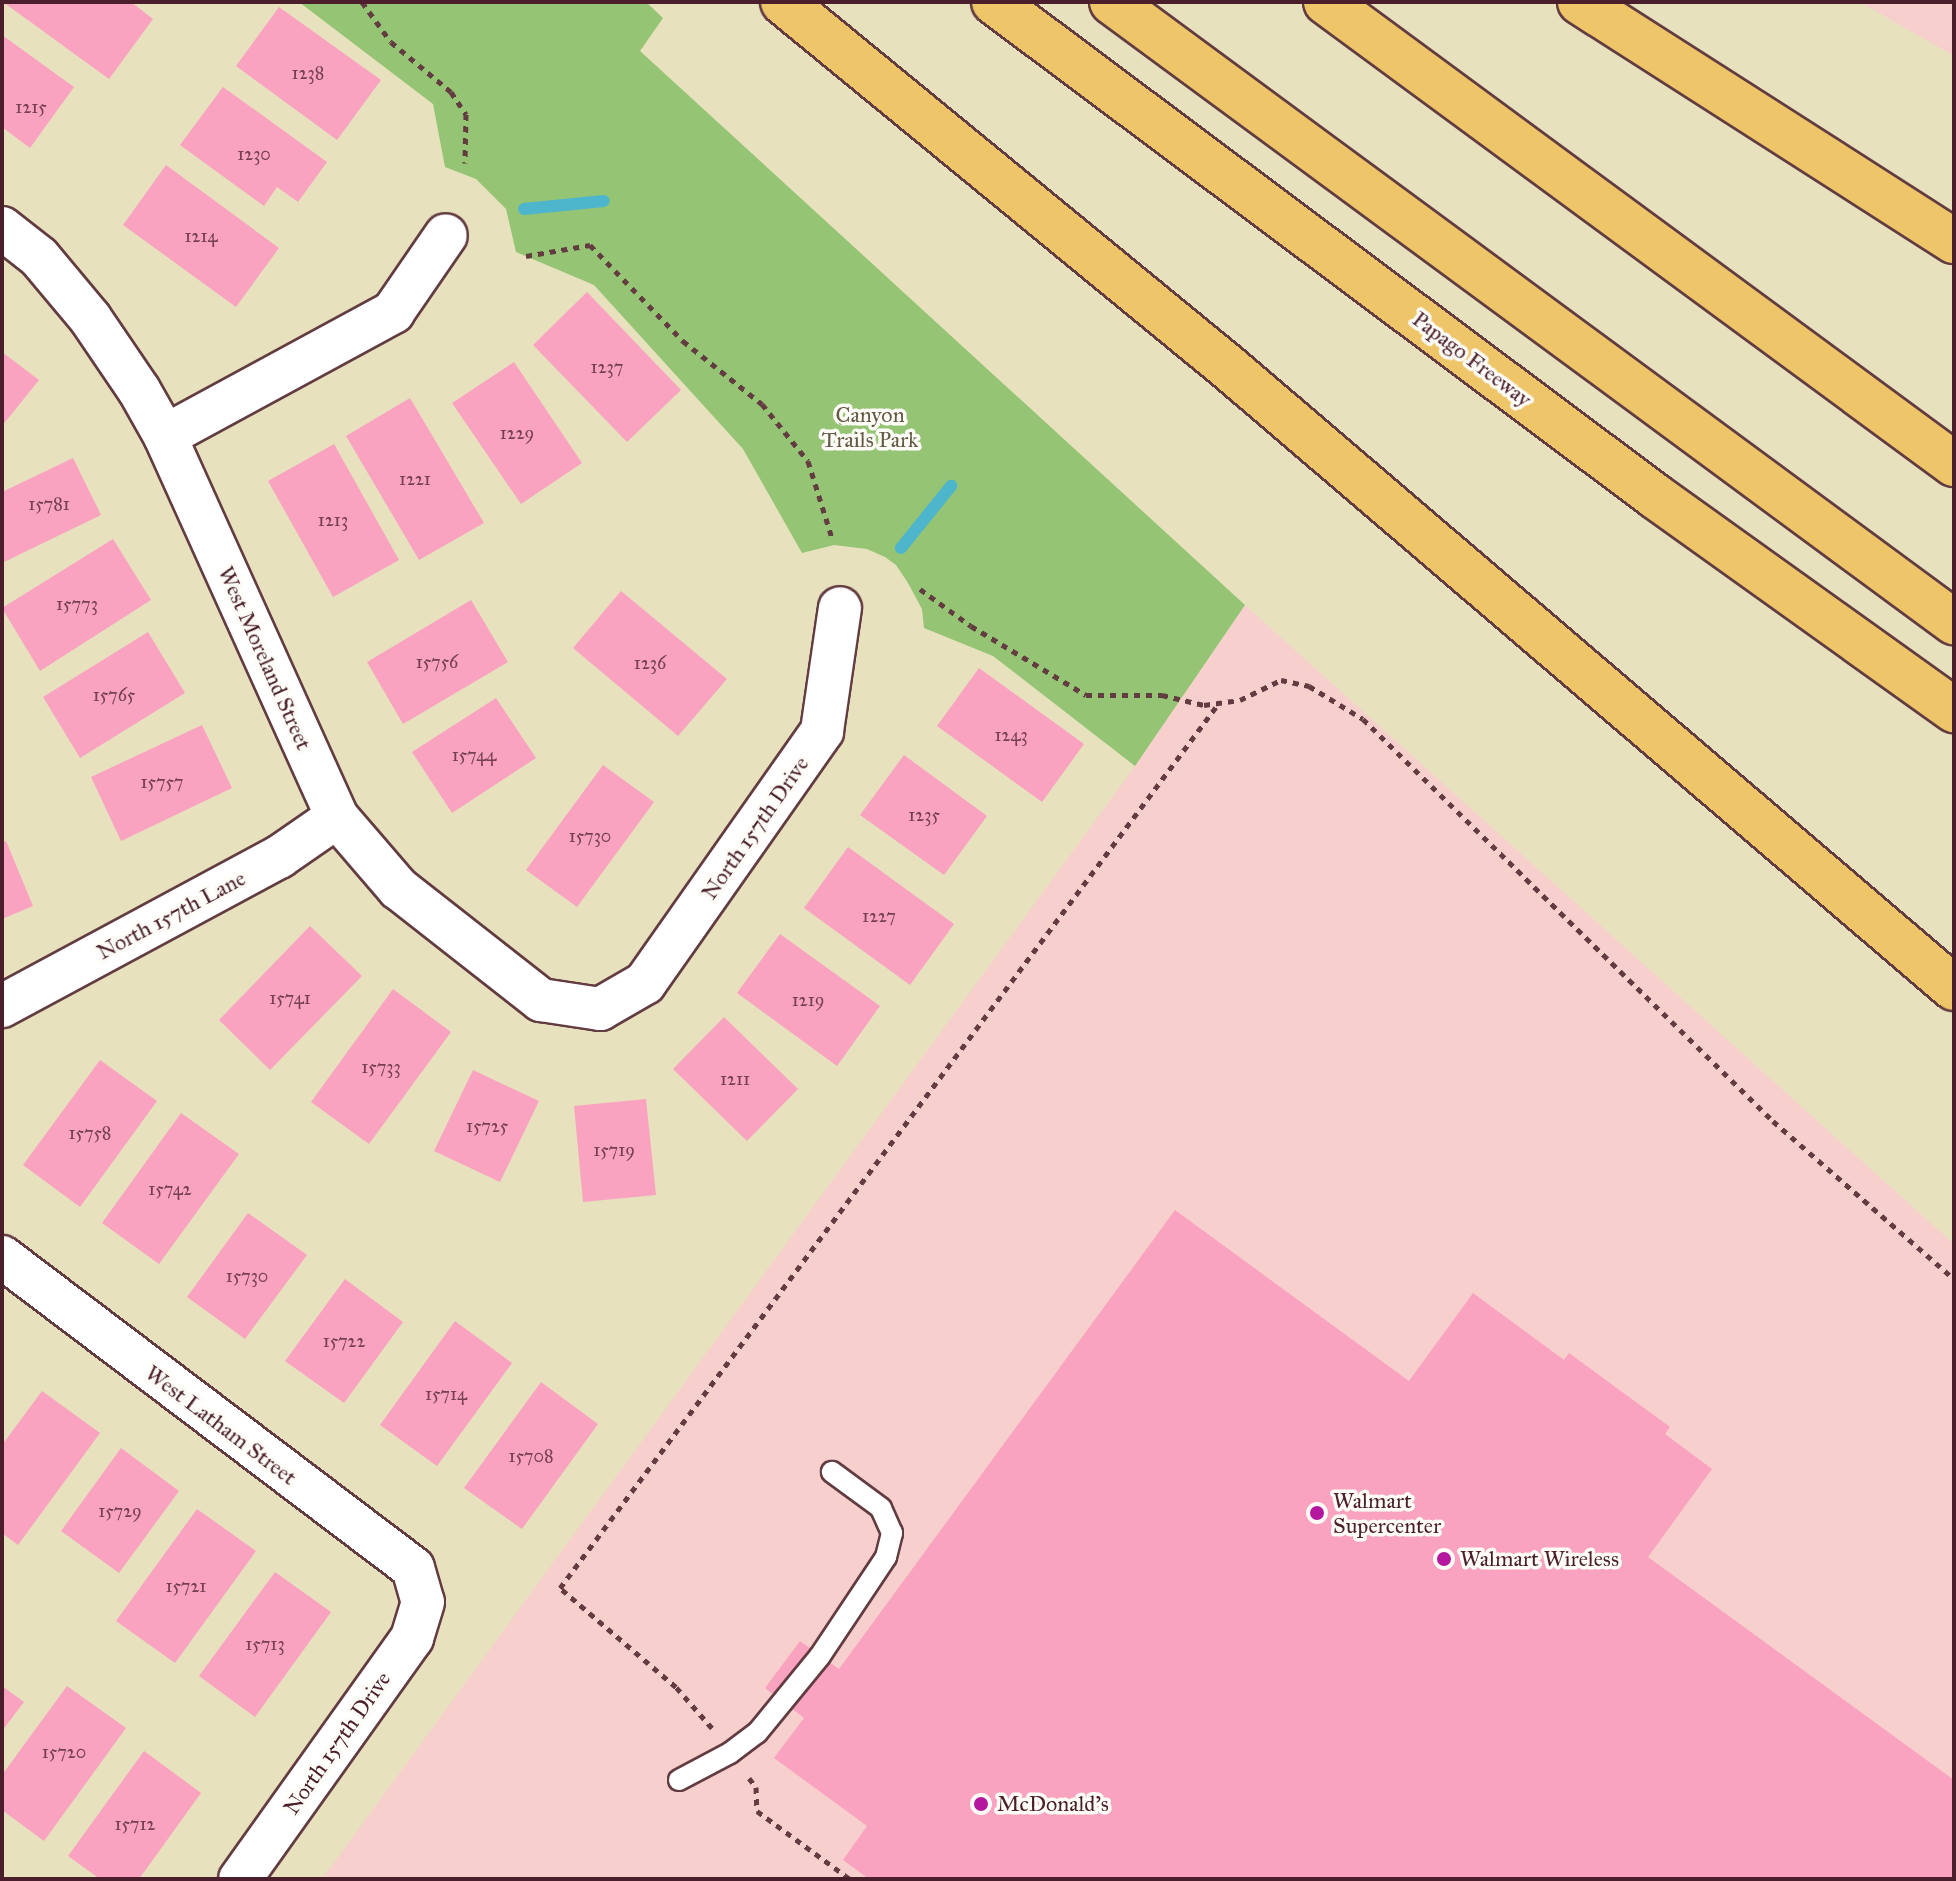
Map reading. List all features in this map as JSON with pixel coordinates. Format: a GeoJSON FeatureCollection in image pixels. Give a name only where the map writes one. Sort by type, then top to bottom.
{"type":"FeatureCollection","features":[{"type":"Feature","properties":{"kind":"highway"},"geometry":{"type":"LineString","coordinates":[[783,2],[1229,368],[1954,988]]}},
{"type":"Feature","properties":{"kind":"highway","name":"Papago Freeway"},"geometry":{"type":"LineString","coordinates":[[994,2],[1655,496],[1954,710]]}},
{"type":"Feature","properties":{"kind":"highway"},"geometry":{"type":"LineString","coordinates":[[1112,2],[1954,622]]}},
{"type":"Feature","properties":{"kind":"highway"},"geometry":{"type":"LineString","coordinates":[[1326,2],[1954,464]]}},
{"type":"Feature","properties":{"kind":"highway"},"geometry":{"type":"LineString","coordinates":[[1580,2],[1954,241]]}},
{"type":"Feature","properties":{"kind":"street","name":"West Moreland Street"},"geometry":{"type":"LineString","coordinates":[[2,228],[39,257],[90,318],[139,390],[165,436],[337,817],[398,888],[541,1000],[600,1009]]}},
{"type":"Feature","properties":{"kind":"street"},"geometry":{"type":"LineString","coordinates":[[165,436],[393,312],[446,235]]}},
{"type":"Feature","properties":{"kind":"street","name":"North 157th Drive"},"geometry":{"type":"LineString","coordinates":[[600,1009],[645,983],[822,731],[840,608]]}},
{"type":"Feature","properties":{"kind":"street","name":"North 157th Lane"},"geometry":{"type":"LineString","coordinates":[[2,1006],[279,857],[337,817]]}},
{"type":"Feature","properties":{"kind":"street","name":"West Latham Street"},"geometry":{"type":"LineString","coordinates":[[2,1257],[413,1568],[423,1602]]}},
{"type":"Feature","properties":{"kind":"street","name":"North 157th Drive"},"geometry":{"type":"LineString","coordinates":[[240,1879],[412,1638],[423,1602]]}},
{"type":"Feature","properties":{"kind":"lane"},"geometry":{"type":"LineString","coordinates":[[679,1780],[730,1753],[757,1733],[820,1656],[886,1557],[892,1533],[881,1508],[832,1472]]}},
{"type":"Feature","properties":{"kind":"path"},"geometry":{"type":"LineString","coordinates":[[362,2],[391,42],[451,92],[466,114],[465,163]]}},
{"type":"Feature","properties":{"kind":"path"},"geometry":{"type":"LineString","coordinates":[[526,256],[590,245],[683,341],[762,404],[808,461],[832,538]]}},
{"type":"Feature","properties":{"kind":"path"},"geometry":{"type":"LineString","coordinates":[[920,589],[971,626],[1086,695],[1162,695],[1204,705],[1240,700],[1281,680],[1309,686],[1363,719],[1773,1121],[1954,1279]]}},
{"type":"Feature","properties":{"kind":"path"},"geometry":{"type":"LineString","coordinates":[[850,1879],[757,1811],[756,1787],[676,1687],[560,1588],[1219,703]]}},
{"type":"Feature","properties":{"kind":"shaded area"},"geometry":{"type":"Polygon","coordinates":[[[1860,2],[1954,2],[1954,56],[1860,2]]]}},
{"type":"Feature","properties":{"kind":"shaded area"},"geometry":{"type":"Polygon","coordinates":[[[1245,605],[1954,1244],[1954,1879],[322,1879],[1135,766],[1245,605]]]}},
{"type":"Feature","properties":{"kind":"green space","name":"Canyon Trails Park"},"geometry":{"type":"Polygon","coordinates":[[[299,2],[646,2],[663,18],[640,51],[1245,605],[1135,766],[993,656],[924,628],[922,609],[908,583],[896,565],[885,557],[867,549],[834,545],[802,553],[743,449],[594,285],[516,252],[506,209],[476,179],[445,167],[433,104],[299,2]]]}},
{"type":"Feature","properties":{"kind":"building"},"geometry":{"type":"Polygon","coordinates":[[[3,2],[131,2],[153,19],[109,79],[3,2]]]}},
{"type":"Feature","properties":{"kind":"building"},"geometry":{"type":"Polygon","coordinates":[[[279,7],[381,80],[337,140],[236,66],[279,7]]]}},
{"type":"Feature","properties":{"kind":"building"},"geometry":{"type":"Polygon","coordinates":[[[2,35],[74,87],[30,148],[2,127],[2,35]]]}},
{"type":"Feature","properties":{"kind":"building"},"geometry":{"type":"Polygon","coordinates":[[[223,87],[327,162],[298,202],[277,187],[264,206],[180,145],[223,87]]]}},
{"type":"Feature","properties":{"kind":"building"},"geometry":{"type":"Polygon","coordinates":[[[166,165],[279,248],[236,307],[123,225],[166,165]]]}},
{"type":"Feature","properties":{"kind":"building"},"geometry":{"type":"Polygon","coordinates":[[[587,292],[681,390],[627,442],[533,345],[587,292]]]}},
{"type":"Feature","properties":{"kind":"building"},"geometry":{"type":"Polygon","coordinates":[[[2,352],[39,380],[2,426],[2,352]]]}},
{"type":"Feature","properties":{"kind":"building"},"geometry":{"type":"Polygon","coordinates":[[[514,362],[582,463],[521,504],[452,403],[514,362]]]}},
{"type":"Feature","properties":{"kind":"building"},"geometry":{"type":"Polygon","coordinates":[[[410,398],[484,523],[419,560],[346,436],[410,398]]]}},
{"type":"Feature","properties":{"kind":"building"},"geometry":{"type":"Polygon","coordinates":[[[334,444],[399,560],[333,597],[268,481],[334,444]]]}},
{"type":"Feature","properties":{"kind":"building"},"geometry":{"type":"Polygon","coordinates":[[[73,458],[101,515],[2,563],[2,492],[73,458]]]}},
{"type":"Feature","properties":{"kind":"building"},"geometry":{"type":"Polygon","coordinates":[[[113,539],[151,600],[40,671],[2,608],[113,539]]]}},
{"type":"Feature","properties":{"kind":"building"},"geometry":{"type":"Polygon","coordinates":[[[621,591],[727,679],[678,736],[573,648],[621,591]]]}},
{"type":"Feature","properties":{"kind":"building"},"geometry":{"type":"Polygon","coordinates":[[[471,600],[508,662],[403,724],[367,662],[471,600]]]}},
{"type":"Feature","properties":{"kind":"building"},"geometry":{"type":"Polygon","coordinates":[[[148,632],[185,693],[80,758],[43,697],[148,632]]]}},
{"type":"Feature","properties":{"kind":"building"},"geometry":{"type":"Polygon","coordinates":[[[979,668],[1084,744],[1042,802],[937,726],[979,668]]]}},
{"type":"Feature","properties":{"kind":"building"},"geometry":{"type":"Polygon","coordinates":[[[496,698],[536,758],[452,813],[412,752],[496,698]]]}},
{"type":"Feature","properties":{"kind":"building"},"geometry":{"type":"Polygon","coordinates":[[[202,725],[232,788],[121,841],[91,777],[202,725]]]}},
{"type":"Feature","properties":{"kind":"building"},"geometry":{"type":"Polygon","coordinates":[[[904,755],[987,816],[944,875],[860,815],[904,755]]]}},
{"type":"Feature","properties":{"kind":"building"},"geometry":{"type":"Polygon","coordinates":[[[603,765],[654,802],[577,907],[526,870],[603,765]]]}},
{"type":"Feature","properties":{"kind":"building"},"geometry":{"type":"Polygon","coordinates":[[[6,841],[33,906],[2,919],[2,843],[6,841]]]}},
{"type":"Feature","properties":{"kind":"building"},"geometry":{"type":"Polygon","coordinates":[[[848,847],[954,924],[910,985],[804,908],[848,847]]]}},
{"type":"Feature","properties":{"kind":"building"},"geometry":{"type":"Polygon","coordinates":[[[310,926],[362,976],[270,1070],[219,1020],[310,926]]]}},
{"type":"Feature","properties":{"kind":"building"},"geometry":{"type":"Polygon","coordinates":[[[780,934],[880,1006],[837,1066],[737,993],[780,934]]]}},
{"type":"Feature","properties":{"kind":"building"},"geometry":{"type":"Polygon","coordinates":[[[393,989],[451,1032],[369,1144],[311,1102],[393,989]]]}},
{"type":"Feature","properties":{"kind":"building"},"geometry":{"type":"Polygon","coordinates":[[[724,1017],[798,1089],[747,1141],[673,1069],[724,1017]]]}},
{"type":"Feature","properties":{"kind":"building"},"geometry":{"type":"Polygon","coordinates":[[[100,1060],[157,1101],[80,1207],[23,1165],[100,1060]]]}},
{"type":"Feature","properties":{"kind":"building"},"geometry":{"type":"Polygon","coordinates":[[[473,1070],[539,1101],[500,1182],[434,1151],[473,1070]]]}},
{"type":"Feature","properties":{"kind":"building"},"geometry":{"type":"Polygon","coordinates":[[[646,1099],[656,1195],[583,1202],[574,1106],[646,1099]]]}},
{"type":"Feature","properties":{"kind":"building"},"geometry":{"type":"Polygon","coordinates":[[[181,1113],[239,1154],[159,1264],[102,1223],[181,1113]]]}},
{"type":"Feature","properties":{"kind":"building","name":"Walmart Supercenter"},"geometry":{"type":"Polygon","coordinates":[[[1175,1210],[1409,1381],[1473,1293],[1564,1360],[1569,1353],[1670,1427],[1665,1434],[1712,1469],[1648,1557],[1954,1780],[1954,1879],[869,1879],[843,1860],[867,1826],[774,1758],[804,1718],[765,1688],[800,1641],[839,1669],[1175,1210]]]}},
{"type":"Feature","properties":{"kind":"building"},"geometry":{"type":"Polygon","coordinates":[[[248,1213],[307,1255],[245,1339],[187,1297],[248,1213]]]}},
{"type":"Feature","properties":{"kind":"building"},"geometry":{"type":"Polygon","coordinates":[[[345,1279],[403,1322],[344,1403],[285,1361],[345,1279]]]}},
{"type":"Feature","properties":{"kind":"building"},"geometry":{"type":"Polygon","coordinates":[[[455,1321],[512,1363],[437,1466],[380,1425],[455,1321]]]}},
{"type":"Feature","properties":{"kind":"building"},"geometry":{"type":"Polygon","coordinates":[[[541,1382],[598,1424],[522,1529],[464,1488],[541,1382]]]}},
{"type":"Feature","properties":{"kind":"building"},"geometry":{"type":"Polygon","coordinates":[[[42,1391],[100,1433],[18,1545],[2,1533],[2,1445],[42,1391]]]}},
{"type":"Feature","properties":{"kind":"building"},"geometry":{"type":"Polygon","coordinates":[[[121,1448],[179,1491],[119,1573],[61,1531],[121,1448]]]}},
{"type":"Feature","properties":{"kind":"building"},"geometry":{"type":"Polygon","coordinates":[[[197,1509],[256,1551],[175,1663],[116,1621],[197,1509]]]}},
{"type":"Feature","properties":{"kind":"building"},"geometry":{"type":"Polygon","coordinates":[[[275,1572],[331,1612],[255,1717],[199,1676],[275,1572]]]}},
{"type":"Feature","properties":{"kind":"building"},"geometry":{"type":"Polygon","coordinates":[[[2,1686],[24,1702],[2,1731],[2,1686]]]}},
{"type":"Feature","properties":{"kind":"building"},"geometry":{"type":"Polygon","coordinates":[[[67,1686],[126,1728],[44,1841],[2,1810],[2,1775],[67,1686]]]}},
{"type":"Feature","properties":{"kind":"building"},"geometry":{"type":"Polygon","coordinates":[[[144,1751],[201,1793],[139,1879],[100,1879],[68,1856],[144,1751]]]}},
{"type":"Feature","properties":{"kind":"waterway"},"geometry":{"type":"LineString","coordinates":[[524,209],[604,201]]}},
{"type":"Feature","properties":{"kind":"waterway"},"geometry":{"type":"LineString","coordinates":[[901,548],[951,486]]}},
{"type":"Feature","properties":{"kind":"place","name":"Walmart Supercenter"},"geometry":{"type":"Point","coordinates":[1317,1513]}},
{"type":"Feature","properties":{"kind":"place","name":"Walmart Wireless"},"geometry":{"type":"Point","coordinates":[1444,1559]}},
{"type":"Feature","properties":{"kind":"place","name":"McDonald's"},"geometry":{"type":"Point","coordinates":[981,1804]}}]}
